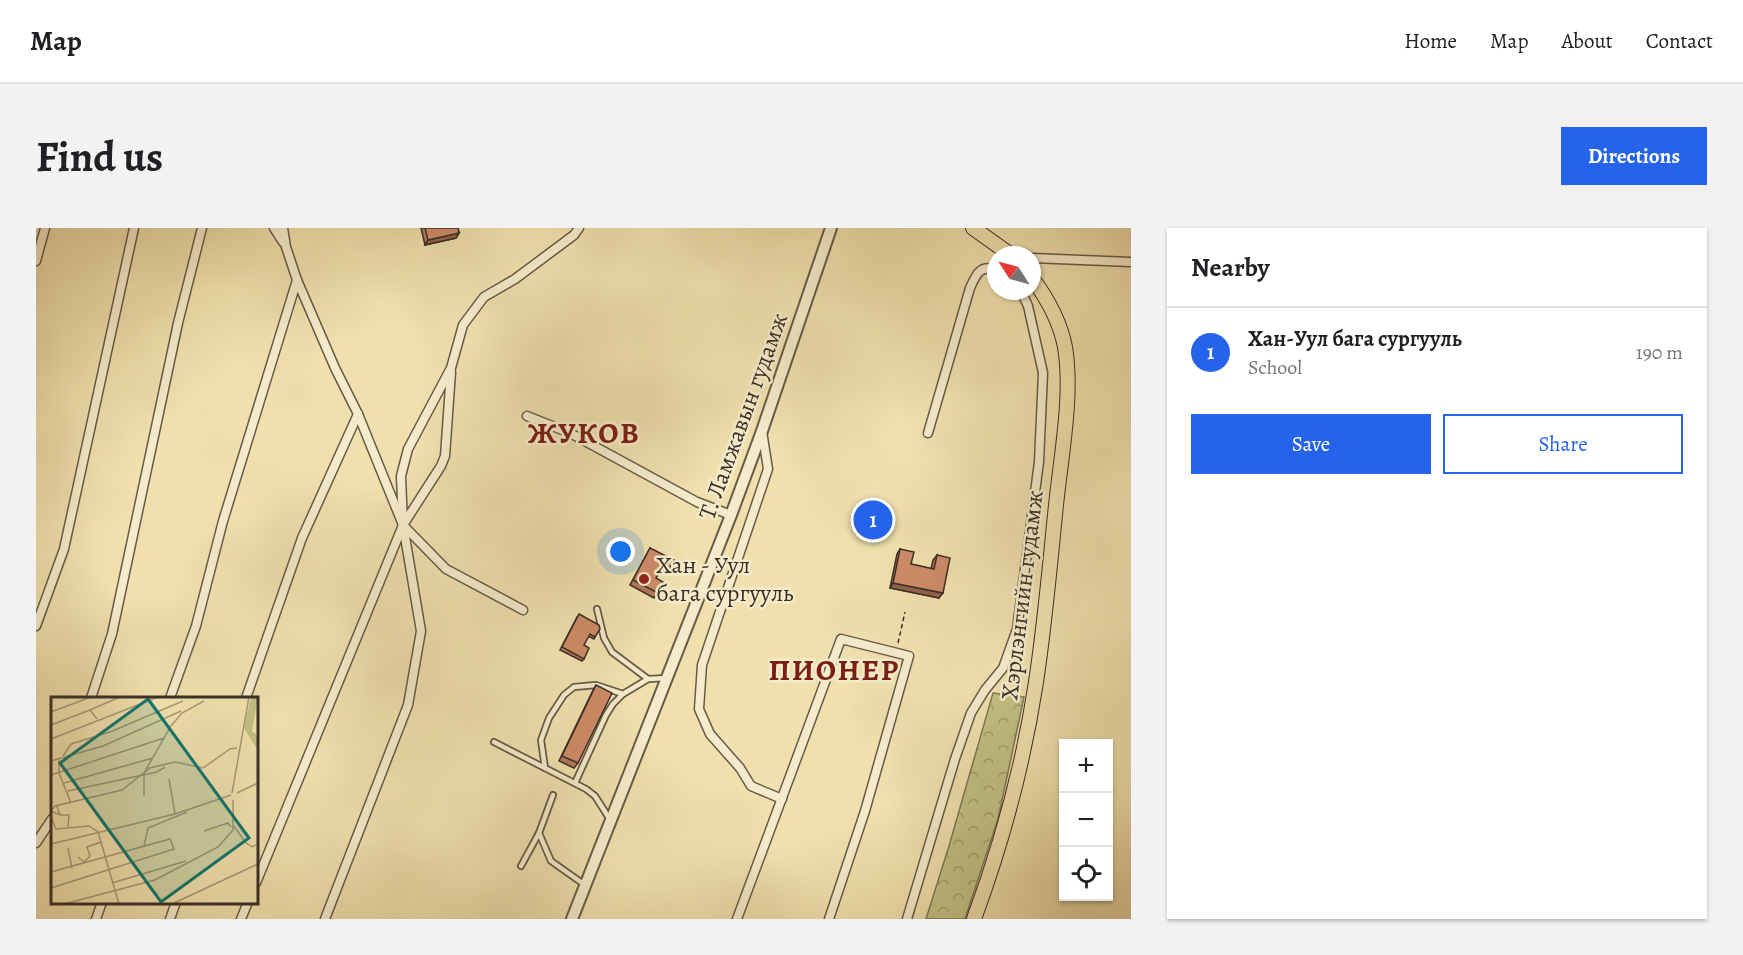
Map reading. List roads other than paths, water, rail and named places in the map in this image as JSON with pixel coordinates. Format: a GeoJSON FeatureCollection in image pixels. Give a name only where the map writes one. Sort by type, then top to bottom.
{"type":"FeatureCollection","features":[{"type":"Feature","properties":{"kind":"highway"},"geometry":{"type":"LineString","coordinates":[[974,228],[999,246]]}},
{"type":"Feature","properties":{"kind":"highway","name":"Хэрлэнгийн гудамж"},"geometry":{"type":"LineString","coordinates":[[974,919],[993,868],[1017,779],[1036,682],[1065,420],[1068,373],[1065,345],[1050,305],[1041,292]]}},
{"type":"Feature","properties":{"kind":"street"},"geometry":{"type":"LineString","coordinates":[[36,261],[45,228]]}},
{"type":"Feature","properties":{"kind":"street"},"geometry":{"type":"LineString","coordinates":[[36,626],[64,549],[134,228]]}},
{"type":"Feature","properties":{"kind":"street"},"geometry":{"type":"LineString","coordinates":[[92,697],[112,634],[178,323],[202,228]]}},
{"type":"Feature","properties":{"kind":"street"},"geometry":{"type":"LineString","coordinates":[[274,228],[286,247]]}},
{"type":"Feature","properties":{"kind":"street"},"geometry":{"type":"LineString","coordinates":[[283,228],[286,247],[297,280],[335,368],[358,414],[403,525],[446,569],[523,610]]}},
{"type":"Feature","properties":{"kind":"street"},"geometry":{"type":"LineString","coordinates":[[258,878],[403,525],[445,456],[451,368],[463,325],[484,297],[515,279],[574,235],[579,228]]}},
{"type":"Feature","properties":{"kind":"street","name":"Т. Ламжавын гудамж"},"geometry":{"type":"LineString","coordinates":[[572,919],[731,515],[831,228]]}},
{"type":"Feature","properties":{"kind":"street"},"geometry":{"type":"LineString","coordinates":[[1041,258],[1131,262]]}},
{"type":"Feature","properties":{"kind":"street"},"geometry":{"type":"LineString","coordinates":[[928,433],[970,288],[978,272],[987,268]]}},
{"type":"Feature","properties":{"kind":"street"},"geometry":{"type":"LineString","coordinates":[[171,697],[196,626],[223,521],[297,280]]}},
{"type":"Feature","properties":{"kind":"street"},"geometry":{"type":"LineString","coordinates":[[907,919],[971,713],[985,690],[1003,668],[1017,629],[1039,462],[1043,373],[1025,300]]}},
{"type":"Feature","properties":{"kind":"street"},"geometry":{"type":"LineString","coordinates":[[325,919],[408,705],[421,631],[403,525],[401,476],[408,449],[451,368]]}},
{"type":"Feature","properties":{"kind":"street"},"geometry":{"type":"LineString","coordinates":[[247,697],[302,538],[358,414]]}},
{"type":"Feature","properties":{"kind":"street"},"geometry":{"type":"LineString","coordinates":[[527,416],[570,433],[697,502],[731,515]]}},
{"type":"Feature","properties":{"kind":"street"},"geometry":{"type":"LineString","coordinates":[[762,431],[768,469],[702,665],[699,709],[710,734],[740,768],[751,786],[782,799]]}},
{"type":"Feature","properties":{"kind":"street"},"geometry":{"type":"LineString","coordinates":[[737,919],[841,639],[909,656],[865,811],[829,919]]}},
{"type":"Feature","properties":{"kind":"street"},"geometry":{"type":"LineString","coordinates":[[36,843],[51,820]]}},
{"type":"Feature","properties":{"kind":"street"},"geometry":{"type":"LineString","coordinates":[[96,919],[102,904]]}},
{"type":"Feature","properties":{"kind":"street"},"geometry":{"type":"LineString","coordinates":[[170,919],[176,904]]}},
{"type":"Feature","properties":{"kind":"street"},"geometry":{"type":"LineString","coordinates":[[242,919],[248,904]]}},
{"type":"Feature","properties":{"kind":"lane"},"geometry":{"type":"LineString","coordinates":[[597,609],[604,638],[612,652],[648,679]]}},
{"type":"Feature","properties":{"kind":"lane"},"geometry":{"type":"LineString","coordinates":[[575,783],[613,704],[623,694],[648,679],[667,678]]}},
{"type":"Feature","properties":{"kind":"lane"},"geometry":{"type":"LineString","coordinates":[[545,768],[541,740],[549,718],[564,695],[574,687],[596,685],[623,694]]}},
{"type":"Feature","properties":{"kind":"lane"},"geometry":{"type":"LineString","coordinates":[[494,742],[586,789],[595,796],[611,820]]}},
{"type":"Feature","properties":{"kind":"lane"},"geometry":{"type":"LineString","coordinates":[[521,866],[539,832],[553,795]]}},
{"type":"Feature","properties":{"kind":"lane"},"geometry":{"type":"LineString","coordinates":[[539,832],[551,861],[585,885]]}},
{"type":"Feature","properties":{"kind":"place","name":"Хан-Уул бага сургууль"},"geometry":{"type":"Point","coordinates":[873,520]}},
{"type":"Feature","properties":{"kind":"place","name":"Хан - Уул бага сургууль"},"geometry":{"type":"Point","coordinates":[644,579]}},
{"type":"Feature","properties":{"kind":"district","name":"ЖУКОВ"},"geometry":{"type":"Point","coordinates":[584,433]}},
{"type":"Feature","properties":{"kind":"district","name":"ПИОНЕР"},"geometry":{"type":"Point","coordinates":[834,670]}}]}
